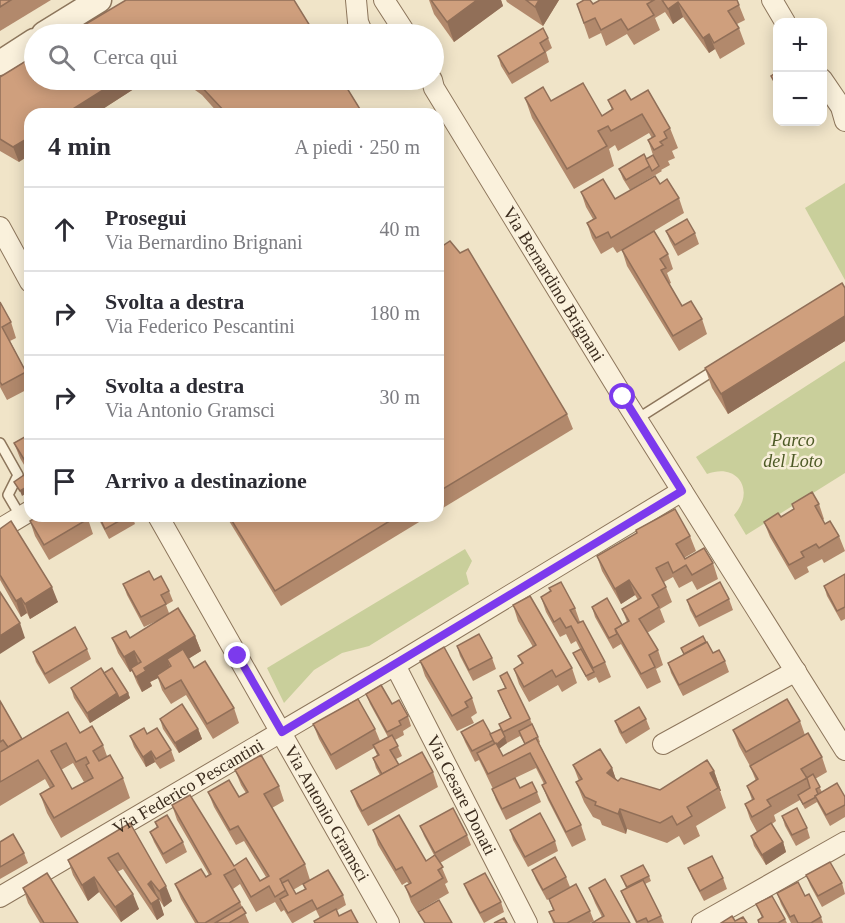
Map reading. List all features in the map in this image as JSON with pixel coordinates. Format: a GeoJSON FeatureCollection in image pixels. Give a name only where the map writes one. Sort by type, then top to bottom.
{"type":"FeatureCollection","features":[{"type":"Feature","properties":{"kind":"street"},"geometry":{"type":"LineString","coordinates":[[60,24],[99,0]]}},
{"type":"Feature","properties":{"kind":"street"},"geometry":{"type":"LineString","coordinates":[[359,24],[356,2],[376,0]]}},
{"type":"Feature","properties":{"kind":"street"},"geometry":{"type":"LineString","coordinates":[[384,0],[400,24]]}},
{"type":"Feature","properties":{"kind":"street"},"geometry":{"type":"LineString","coordinates":[[771,0],[782,18]]}},
{"type":"Feature","properties":{"kind":"street"},"geometry":{"type":"LineString","coordinates":[[0,63],[24,47]]}},
{"type":"Feature","properties":{"kind":"street"},"geometry":{"type":"LineString","coordinates":[[827,86],[841,107],[845,121]]}},
{"type":"Feature","properties":{"kind":"street","name":"Via Bernardino Brignani"},"geometry":{"type":"LineString","coordinates":[[434,90],[845,750]]}},
{"type":"Feature","properties":{"kind":"street"},"geometry":{"type":"LineString","coordinates":[[2,233],[24,272]]}},
{"type":"Feature","properties":{"kind":"street","name":"Via Federico Pescantini"},"geometry":{"type":"LineString","coordinates":[[0,897],[396,665],[682,491]]}},
{"type":"Feature","properties":{"kind":"street"},"geometry":{"type":"LineString","coordinates":[[0,529],[24,515]]}},
{"type":"Feature","properties":{"kind":"street","name":"Via Antonio Gramsci"},"geometry":{"type":"LineString","coordinates":[[161,522],[389,923]]}},
{"type":"Feature","properties":{"kind":"street","name":"Via Cesare Donati"},"geometry":{"type":"LineString","coordinates":[[396,665],[527,923]]}},
{"type":"Feature","properties":{"kind":"street"},"geometry":{"type":"LineString","coordinates":[[663,744],[796,670]]}},
{"type":"Feature","properties":{"kind":"street"},"geometry":{"type":"LineString","coordinates":[[702,923],[845,842]]}},
{"type":"Feature","properties":{"kind":"lane"},"geometry":{"type":"LineString","coordinates":[[638,419],[723,365]]}},
{"type":"Feature","properties":{"kind":"lane"},"geometry":{"type":"LineString","coordinates":[[0,442],[18,475],[8,495],[24,512]]}},
{"type":"Feature","properties":{"kind":"green space"},"geometry":{"type":"Polygon","coordinates":[[[845,183],[845,280],[805,208],[845,183]]]}},
{"type":"Feature","properties":{"kind":"green space","name":"Parco del Loto"},"geometry":{"type":"Polygon","coordinates":[[[845,361],[845,473],[746,535],[734,515],[743,497],[740,481],[735,475],[727,472],[718,471],[707,474],[696,457],[845,361]]]}},
{"type":"Feature","properties":{"kind":"green space"},"geometry":{"type":"Polygon","coordinates":[[[465,549],[472,561],[466,573],[469,584],[369,646],[342,653],[314,670],[284,703],[267,668],[465,549]]]}},
{"type":"Feature","properties":{"kind":"building"},"geometry":{"type":"Polygon","coordinates":[[[0,0],[11,0],[0,7],[0,0]]]}},
{"type":"Feature","properties":{"kind":"building"},"geometry":{"type":"Polygon","coordinates":[[[126,0],[294,0],[309,24],[86,24],[126,0]]]}},
{"type":"Feature","properties":{"kind":"building"},"geometry":{"type":"Polygon","coordinates":[[[431,0],[477,0],[447,22],[431,0]]]}},
{"type":"Feature","properties":{"kind":"building"},"geometry":{"type":"Polygon","coordinates":[[[526,0],[539,0],[535,7],[526,0]]]}},
{"type":"Feature","properties":{"kind":"building"},"geometry":{"type":"Polygon","coordinates":[[[590,0],[593,4],[600,0],[654,0],[647,4],[654,15],[628,30],[621,19],[601,30],[595,18],[584,23],[577,4],[590,0]]]}},
{"type":"Feature","properties":{"kind":"building"},"geometry":{"type":"Polygon","coordinates":[[[662,0],[737,0],[739,5],[728,11],[739,28],[714,43],[709,34],[703,38],[678,2],[668,9],[662,0]]]}},
{"type":"Feature","properties":{"kind":"building"},"geometry":{"type":"Polygon","coordinates":[[[543,28],[548,38],[540,43],[545,52],[509,74],[498,56],[543,28]]]}},
{"type":"Feature","properties":{"kind":"building"},"geometry":{"type":"Polygon","coordinates":[[[24,62],[24,90],[103,90],[75,108],[24,108],[24,141],[13,147],[0,139],[0,77],[24,62]]]}},
{"type":"Feature","properties":{"kind":"building"},"geometry":{"type":"Polygon","coordinates":[[[583,83],[602,116],[613,109],[608,100],[625,90],[631,100],[648,90],[670,128],[664,132],[667,138],[660,142],[663,145],[654,150],[648,140],[655,136],[642,114],[611,131],[608,126],[598,131],[607,146],[567,169],[525,98],[543,87],[551,101],[583,83]]]}},
{"type":"Feature","properties":{"kind":"building"},"geometry":{"type":"Polygon","coordinates":[[[204,90],[348,90],[359,108],[221,108],[204,90]]]}},
{"type":"Feature","properties":{"kind":"building"},"geometry":{"type":"Polygon","coordinates":[[[644,154],[650,166],[626,180],[619,169],[644,154]]]}},
{"type":"Feature","properties":{"kind":"building"},"geometry":{"type":"Polygon","coordinates":[[[653,155],[659,166],[652,171],[646,159],[653,155]]]}},
{"type":"Feature","properties":{"kind":"building"},"geometry":{"type":"Polygon","coordinates":[[[655,176],[660,184],[667,179],[679,198],[611,238],[608,232],[596,238],[587,223],[596,218],[581,192],[603,179],[615,199],[655,176]]]}},
{"type":"Feature","properties":{"kind":"building"},"geometry":{"type":"Polygon","coordinates":[[[687,219],[695,233],[675,245],[666,231],[687,219]]]}},
{"type":"Feature","properties":{"kind":"building"},"geometry":{"type":"Polygon","coordinates":[[[654,231],[668,254],[660,259],[666,268],[661,270],[682,306],[691,301],[702,319],[673,336],[622,250],[654,231]]]}},
{"type":"Feature","properties":{"kind":"building"},"geometry":{"type":"Polygon","coordinates":[[[450,241],[460,253],[468,249],[567,414],[444,488],[444,245],[450,241]]]}},
{"type":"Feature","properties":{"kind":"building"},"geometry":{"type":"Polygon","coordinates":[[[842,283],[845,288],[845,316],[721,394],[705,368],[842,283]]]}},
{"type":"Feature","properties":{"kind":"building"},"geometry":{"type":"Polygon","coordinates":[[[0,302],[11,322],[2,327],[24,368],[24,373],[2,385],[0,382],[0,302]]]}},
{"type":"Feature","properties":{"kind":"building"},"geometry":{"type":"Polygon","coordinates":[[[24,437],[24,459],[14,443],[24,437]]]}},
{"type":"Feature","properties":{"kind":"building"},"geometry":{"type":"Polygon","coordinates":[[[24,475],[24,489],[20,491],[14,482],[24,475]]]}},
{"type":"Feature","properties":{"kind":"building"},"geometry":{"type":"Polygon","coordinates":[[[812,492],[819,504],[815,506],[825,524],[830,521],[839,536],[819,548],[816,544],[801,552],[804,557],[789,565],[764,522],[778,513],[781,517],[794,509],[792,504],[812,492]]]}},
{"type":"Feature","properties":{"kind":"building"},"geometry":{"type":"Polygon","coordinates":[[[675,509],[690,536],[676,544],[685,559],[704,548],[713,563],[692,575],[686,565],[673,573],[668,562],[656,568],[666,587],[652,595],[659,607],[639,619],[658,650],[649,655],[655,667],[641,674],[615,629],[629,621],[622,609],[641,598],[629,580],[615,589],[597,556],[637,533],[636,530],[675,509]]]}},
{"type":"Feature","properties":{"kind":"building"},"geometry":{"type":"Polygon","coordinates":[[[11,521],[52,587],[25,604],[21,598],[16,601],[0,575],[0,529],[11,521]]]}},
{"type":"Feature","properties":{"kind":"building"},"geometry":{"type":"Polygon","coordinates":[[[31,522],[83,522],[44,545],[31,522]]]}},
{"type":"Feature","properties":{"kind":"building"},"geometry":{"type":"Polygon","coordinates":[[[102,522],[117,522],[105,529],[102,522]]]}},
{"type":"Feature","properties":{"kind":"building"},"geometry":{"type":"Polygon","coordinates":[[[233,522],[388,522],[275,591],[233,522]]]}},
{"type":"Feature","properties":{"kind":"building"},"geometry":{"type":"Polygon","coordinates":[[[149,571],[154,580],[161,576],[169,591],[161,595],[166,604],[141,617],[123,584],[149,571]]]}},
{"type":"Feature","properties":{"kind":"building"},"geometry":{"type":"Polygon","coordinates":[[[845,574],[845,607],[837,611],[824,586],[845,574]]]}},
{"type":"Feature","properties":{"kind":"building"},"geometry":{"type":"Polygon","coordinates":[[[561,582],[575,608],[570,610],[578,623],[583,621],[605,662],[593,668],[571,626],[566,628],[560,618],[554,622],[541,597],[551,591],[549,588],[561,582]]]}},
{"type":"Feature","properties":{"kind":"building"},"geometry":{"type":"Polygon","coordinates":[[[720,582],[729,599],[696,617],[687,600],[720,582]]]}},
{"type":"Feature","properties":{"kind":"building"},"geometry":{"type":"Polygon","coordinates":[[[0,592],[20,623],[0,636],[0,592]]]}},
{"type":"Feature","properties":{"kind":"building"},"geometry":{"type":"Polygon","coordinates":[[[530,596],[572,668],[556,677],[552,670],[524,687],[514,669],[523,663],[518,656],[536,645],[513,605],[530,596]]]}},
{"type":"Feature","properties":{"kind":"building"},"geometry":{"type":"Polygon","coordinates":[[[607,598],[622,625],[615,629],[617,634],[609,638],[592,607],[607,598]]]}},
{"type":"Feature","properties":{"kind":"building"},"geometry":{"type":"Polygon","coordinates":[[[178,608],[195,636],[144,668],[146,671],[136,677],[131,668],[141,662],[134,651],[124,657],[112,638],[126,631],[130,638],[178,608]]]}},
{"type":"Feature","properties":{"kind":"building"},"geometry":{"type":"Polygon","coordinates":[[[75,627],[87,649],[45,674],[33,652],[75,627]]]}},
{"type":"Feature","properties":{"kind":"building"},"geometry":{"type":"Polygon","coordinates":[[[479,634],[492,658],[469,670],[457,646],[479,634]]]}},
{"type":"Feature","properties":{"kind":"building"},"geometry":{"type":"Polygon","coordinates":[[[703,636],[706,642],[684,654],[681,648],[703,636]]]}},
{"type":"Feature","properties":{"kind":"building"},"geometry":{"type":"Polygon","coordinates":[[[707,642],[713,653],[719,650],[725,661],[679,685],[668,663],[707,642]]]}},
{"type":"Feature","properties":{"kind":"building"},"geometry":{"type":"Polygon","coordinates":[[[444,647],[472,698],[465,702],[468,707],[452,716],[420,661],[444,647]]]}},
{"type":"Feature","properties":{"kind":"building"},"geometry":{"type":"Polygon","coordinates":[[[183,649],[194,668],[205,661],[234,708],[207,724],[181,680],[165,689],[157,675],[171,666],[167,659],[183,649]]]}},
{"type":"Feature","properties":{"kind":"building"},"geometry":{"type":"Polygon","coordinates":[[[581,649],[594,672],[586,676],[573,653],[581,649]]]}},
{"type":"Feature","properties":{"kind":"building"},"geometry":{"type":"Polygon","coordinates":[[[101,668],[117,693],[87,713],[71,688],[101,668]]]}},
{"type":"Feature","properties":{"kind":"building"},"geometry":{"type":"Polygon","coordinates":[[[112,668],[128,693],[119,698],[104,673],[112,668]]]}},
{"type":"Feature","properties":{"kind":"building"},"geometry":{"type":"Polygon","coordinates":[[[507,672],[530,719],[503,732],[499,724],[511,718],[498,691],[506,688],[500,676],[507,672]]]}},
{"type":"Feature","properties":{"kind":"building"},"geometry":{"type":"Polygon","coordinates":[[[381,685],[392,704],[399,700],[408,716],[399,721],[401,725],[387,732],[366,694],[381,685]]]}},
{"type":"Feature","properties":{"kind":"building"},"geometry":{"type":"Polygon","coordinates":[[[358,699],[375,729],[331,755],[313,724],[358,699]]]}},
{"type":"Feature","properties":{"kind":"building"},"geometry":{"type":"Polygon","coordinates":[[[787,699],[800,721],[746,752],[733,730],[787,699]]]}},
{"type":"Feature","properties":{"kind":"building"},"geometry":{"type":"Polygon","coordinates":[[[0,701],[22,739],[8,747],[3,740],[0,742],[0,701]]]}},
{"type":"Feature","properties":{"kind":"building"},"geometry":{"type":"Polygon","coordinates":[[[182,704],[198,729],[175,743],[160,719],[182,704]]]}},
{"type":"Feature","properties":{"kind":"building"},"geometry":{"type":"Polygon","coordinates":[[[639,707],[646,719],[622,733],[615,721],[639,707]]]}},
{"type":"Feature","properties":{"kind":"building"},"geometry":{"type":"Polygon","coordinates":[[[68,712],[80,733],[92,726],[103,745],[93,751],[99,761],[110,755],[123,778],[54,818],[40,794],[54,786],[38,760],[0,782],[0,752],[68,712]],[[66,743],[51,751],[72,789],[93,778],[86,765],[89,763],[86,757],[76,762],[66,743]]]}},
{"type":"Feature","properties":{"kind":"building"},"geometry":{"type":"Polygon","coordinates":[[[483,720],[494,740],[472,751],[461,732],[483,720]]]}},
{"type":"Feature","properties":{"kind":"building"},"geometry":{"type":"Polygon","coordinates":[[[532,724],[538,737],[525,744],[519,731],[532,724]]]}},
{"type":"Feature","properties":{"kind":"building"},"geometry":{"type":"Polygon","coordinates":[[[144,728],[147,734],[157,728],[171,750],[156,759],[151,751],[143,757],[130,736],[144,728]]]}},
{"type":"Feature","properties":{"kind":"building"},"geometry":{"type":"Polygon","coordinates":[[[501,729],[505,737],[495,744],[490,734],[501,729]]]}},
{"type":"Feature","properties":{"kind":"building"},"geometry":{"type":"Polygon","coordinates":[[[808,733],[822,757],[801,769],[807,778],[767,800],[771,806],[752,817],[745,804],[754,799],[747,786],[758,779],[750,766],[808,733]]]}},
{"type":"Feature","properties":{"kind":"building"},"geometry":{"type":"Polygon","coordinates":[[[392,735],[398,746],[390,750],[399,765],[382,774],[373,758],[379,755],[373,745],[392,735]]]}},
{"type":"Feature","properties":{"kind":"building"},"geometry":{"type":"Polygon","coordinates":[[[536,738],[581,825],[566,832],[542,785],[546,783],[530,753],[488,774],[477,753],[496,743],[503,756],[536,738]]]}},
{"type":"Feature","properties":{"kind":"building"},"geometry":{"type":"Polygon","coordinates":[[[600,749],[612,768],[607,773],[618,781],[621,778],[660,790],[707,760],[714,771],[710,773],[718,788],[687,807],[692,816],[677,825],[672,816],[660,823],[620,809],[618,814],[595,805],[596,802],[585,797],[576,782],[582,779],[573,765],[600,749]]]}},
{"type":"Feature","properties":{"kind":"building"},"geometry":{"type":"Polygon","coordinates":[[[422,752],[433,772],[362,811],[351,791],[422,752]]]}},
{"type":"Feature","properties":{"kind":"building"},"geometry":{"type":"Polygon","coordinates":[[[261,755],[279,786],[264,794],[305,864],[280,879],[286,890],[275,897],[269,886],[251,897],[235,869],[224,875],[240,902],[205,923],[198,923],[175,884],[201,869],[206,877],[211,874],[172,805],[190,795],[234,866],[246,858],[260,881],[269,876],[238,826],[230,830],[208,792],[229,780],[239,797],[248,792],[235,770],[261,755]]]}},
{"type":"Feature","properties":{"kind":"building"},"geometry":{"type":"Polygon","coordinates":[[[813,774],[820,787],[816,789],[818,794],[803,804],[798,795],[810,788],[807,778],[805,779],[813,774]]]}},
{"type":"Feature","properties":{"kind":"building"},"geometry":{"type":"Polygon","coordinates":[[[515,778],[520,788],[532,782],[537,792],[502,809],[492,789],[515,778]]]}},
{"type":"Feature","properties":{"kind":"building"},"geometry":{"type":"Polygon","coordinates":[[[837,783],[845,797],[845,805],[826,815],[815,796],[837,783]]]}},
{"type":"Feature","properties":{"kind":"building"},"geometry":{"type":"Polygon","coordinates":[[[453,808],[467,835],[435,853],[420,826],[453,808]]]}},
{"type":"Feature","properties":{"kind":"building"},"geometry":{"type":"Polygon","coordinates":[[[797,808],[807,828],[792,835],[782,816],[797,808]]]}},
{"type":"Feature","properties":{"kind":"building"},"geometry":{"type":"Polygon","coordinates":[[[540,813],[555,841],[525,857],[510,830],[540,813]]]}},
{"type":"Feature","properties":{"kind":"building"},"geometry":{"type":"Polygon","coordinates":[[[167,815],[183,842],[163,854],[150,832],[158,827],[155,822],[167,815]]]}},
{"type":"Feature","properties":{"kind":"building"},"geometry":{"type":"Polygon","coordinates":[[[399,815],[426,861],[435,855],[443,867],[438,870],[443,878],[411,897],[405,886],[411,883],[402,867],[396,870],[373,830],[399,815]]]}},
{"type":"Feature","properties":{"kind":"building"},"geometry":{"type":"Polygon","coordinates":[[[130,823],[166,886],[159,891],[151,881],[148,884],[159,899],[151,904],[118,853],[108,858],[133,894],[115,907],[94,877],[82,885],[68,860],[130,823]]]}},
{"type":"Feature","properties":{"kind":"building"},"geometry":{"type":"Polygon","coordinates":[[[771,823],[783,842],[762,855],[751,836],[771,823]]]}},
{"type":"Feature","properties":{"kind":"building"},"geometry":{"type":"Polygon","coordinates":[[[13,834],[24,853],[0,867],[0,842],[13,834]]]}},
{"type":"Feature","properties":{"kind":"building"},"geometry":{"type":"Polygon","coordinates":[[[712,856],[723,878],[700,891],[688,868],[712,856]]]}},
{"type":"Feature","properties":{"kind":"building"},"geometry":{"type":"Polygon","coordinates":[[[555,857],[566,877],[543,890],[532,870],[555,857]]]}},
{"type":"Feature","properties":{"kind":"building"},"geometry":{"type":"Polygon","coordinates":[[[830,862],[842,883],[818,896],[806,875],[830,862]]]}},
{"type":"Feature","properties":{"kind":"building"},"geometry":{"type":"Polygon","coordinates":[[[643,865],[649,876],[627,887],[621,876],[643,865]]]}},
{"type":"Feature","properties":{"kind":"building"},"geometry":{"type":"Polygon","coordinates":[[[328,870],[343,895],[317,909],[312,900],[288,913],[280,899],[288,895],[282,883],[288,880],[296,894],[306,889],[303,884],[328,870]]]}},
{"type":"Feature","properties":{"kind":"building"},"geometry":{"type":"Polygon","coordinates":[[[47,873],[78,923],[44,923],[23,888],[47,873]]]}},
{"type":"Feature","properties":{"kind":"building"},"geometry":{"type":"Polygon","coordinates":[[[485,873],[501,902],[480,913],[464,884],[485,873]]]}},
{"type":"Feature","properties":{"kind":"building"},"geometry":{"type":"Polygon","coordinates":[[[605,879],[630,923],[592,923],[604,916],[589,888],[605,879]]]}},
{"type":"Feature","properties":{"kind":"building"},"geometry":{"type":"Polygon","coordinates":[[[643,880],[661,916],[648,922],[646,918],[637,922],[621,891],[643,880]]]}},
{"type":"Feature","properties":{"kind":"building"},"geometry":{"type":"Polygon","coordinates":[[[798,882],[805,896],[809,894],[821,917],[811,923],[798,923],[794,915],[790,917],[777,893],[798,882]]]}},
{"type":"Feature","properties":{"kind":"building"},"geometry":{"type":"Polygon","coordinates":[[[576,884],[590,911],[567,923],[555,923],[549,912],[554,910],[549,899],[576,884]]]}},
{"type":"Feature","properties":{"kind":"building"},"geometry":{"type":"Polygon","coordinates":[[[772,896],[785,919],[778,923],[759,923],[758,920],[763,917],[756,904],[772,896]]]}},
{"type":"Feature","properties":{"kind":"building"},"geometry":{"type":"Polygon","coordinates":[[[439,900],[452,923],[425,923],[418,912],[439,900]]]}},
{"type":"Feature","properties":{"kind":"building"},"geometry":{"type":"Polygon","coordinates":[[[242,907],[246,913],[229,923],[215,923],[242,907]]]}},
{"type":"Feature","properties":{"kind":"building"},"geometry":{"type":"Polygon","coordinates":[[[336,909],[339,916],[351,910],[358,923],[315,923],[314,921],[336,909]]]}},
{"type":"Feature","properties":{"kind":"building"},"geometry":{"type":"Polygon","coordinates":[[[732,916],[735,921],[743,917],[747,923],[721,923],[732,916]]]}},
{"type":"Feature","properties":{"kind":"building"},"geometry":{"type":"Polygon","coordinates":[[[504,918],[507,923],[494,923],[504,918]]]}},
{"type":"Feature","properties":{"kind":"route"},"geometry":{"type":"LineString","coordinates":[[238,656],[282,732],[682,491],[623,397]]}}]}
